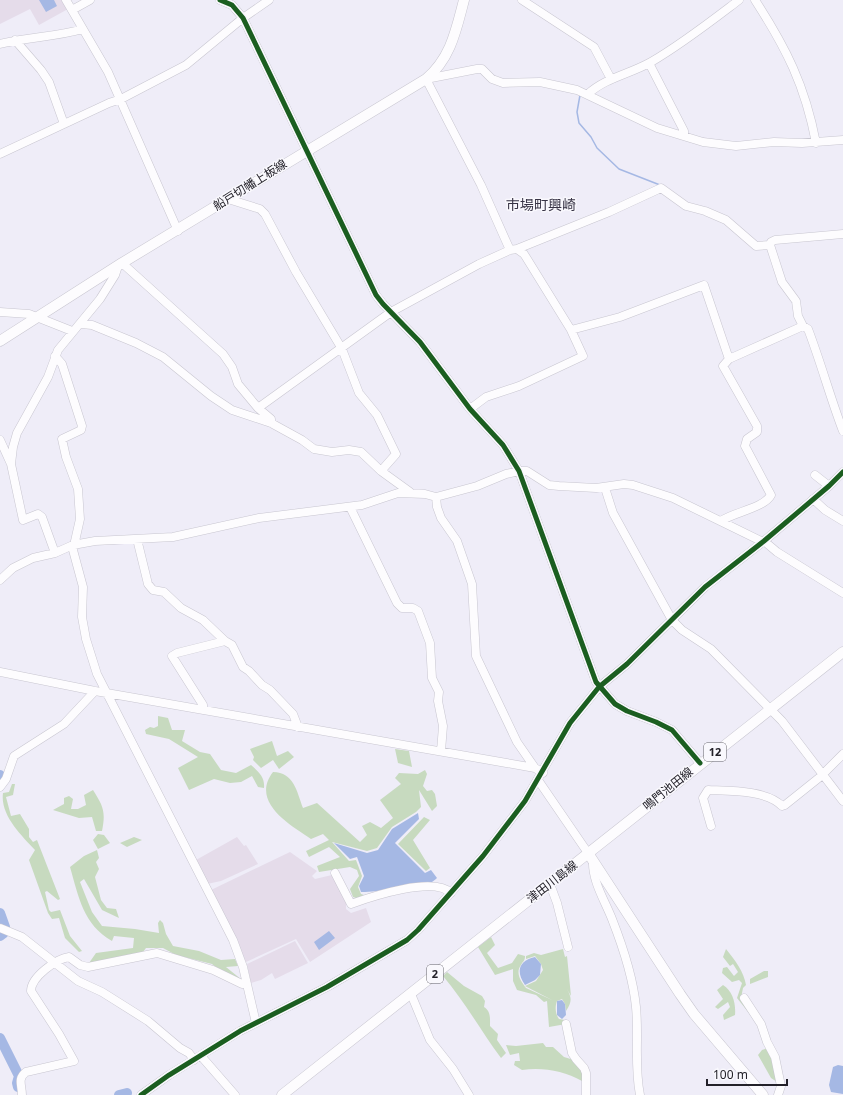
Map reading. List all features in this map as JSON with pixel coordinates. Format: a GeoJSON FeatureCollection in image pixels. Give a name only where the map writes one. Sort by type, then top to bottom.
{"type":"FeatureCollection","features":[{"type":"Feature","properties":{"kind":"main road","name":"船戸切幡上板線"},"geometry":{"type":"LineString","coordinates":[[0,342],[120,264],[426,79],[444,61],[451,45],[464,0]]}},
{"type":"Feature","properties":{"kind":"main road","name":"鳴門池田線"},"geometry":{"type":"LineString","coordinates":[[591,857],[700,763],[843,652]]}},
{"type":"Feature","properties":{"kind":"main road","name":"津田川島線"},"geometry":{"type":"LineString","coordinates":[[282,1095],[550,884],[591,857],[680,994],[763,1095]]}},
{"type":"Feature","properties":{"kind":"street"},"geometry":{"type":"LineString","coordinates":[[66,0],[108,72],[178,230]]}},
{"type":"Feature","properties":{"kind":"street"},"geometry":{"type":"LineString","coordinates":[[72,10],[90,0]]}},
{"type":"Feature","properties":{"kind":"street"},"geometry":{"type":"LineString","coordinates":[[220,0],[232,5],[243,18],[308,150],[365,276],[376,295],[420,342],[470,409],[502,445],[520,470],[593,676],[599,687],[615,704],[627,711],[672,730],[700,763]]}},
{"type":"Feature","properties":{"kind":"street"},"geometry":{"type":"LineString","coordinates":[[0,154],[121,99],[186,65],[243,18],[268,0]]}},
{"type":"Feature","properties":{"kind":"street"},"geometry":{"type":"LineString","coordinates":[[522,0],[594,47],[611,79]]}},
{"type":"Feature","properties":{"kind":"street"},"geometry":{"type":"LineString","coordinates":[[588,94],[611,79],[650,63],[699,30],[739,0]]}},
{"type":"Feature","properties":{"kind":"street"},"geometry":{"type":"LineString","coordinates":[[755,0],[784,46],[796,70],[810,115],[816,143]]}},
{"type":"Feature","properties":{"kind":"street"},"geometry":{"type":"LineString","coordinates":[[0,44],[15,40],[73,32],[83,28]]}},
{"type":"Feature","properties":{"kind":"street"},"geometry":{"type":"LineString","coordinates":[[15,40],[41,70],[49,82],[64,124]]}},
{"type":"Feature","properties":{"kind":"street"},"geometry":{"type":"LineString","coordinates":[[650,63],[684,131],[684,136]]}},
{"type":"Feature","properties":{"kind":"street"},"geometry":{"type":"LineString","coordinates":[[470,409],[486,398],[519,386],[583,356],[571,330],[524,254],[514,249],[426,79],[482,69],[492,78],[503,83],[540,82],[556,85],[588,94],[657,128],[703,142],[736,146],[774,142],[816,143],[843,140]]}},
{"type":"Feature","properties":{"kind":"street"},"geometry":{"type":"LineString","coordinates":[[258,408],[342,349],[391,312],[479,264],[609,212],[661,188],[686,206],[705,211],[726,220],[756,246],[770,244],[775,240],[843,234]]}},
{"type":"Feature","properties":{"kind":"street"},"geometry":{"type":"LineString","coordinates":[[228,199],[260,209],[265,214],[296,272],[342,349],[359,393],[377,415],[396,454],[381,471]]}},
{"type":"Feature","properties":{"kind":"street"},"geometry":{"type":"LineString","coordinates":[[770,244],[782,282],[796,301],[798,316],[803,326],[808,329],[826,376],[830,395],[843,431]]}},
{"type":"Feature","properties":{"kind":"street"},"geometry":{"type":"LineString","coordinates":[[11,464],[13,447],[17,433],[48,377],[58,350],[72,331],[81,324],[100,299],[120,264],[223,354],[232,367],[238,384],[258,408],[271,419],[271,423]]}},
{"type":"Feature","properties":{"kind":"street"},"geometry":{"type":"LineString","coordinates":[[571,330],[620,316],[704,285],[729,359]]}},
{"type":"Feature","properties":{"kind":"street"},"geometry":{"type":"LineString","coordinates":[[0,312],[29,314],[72,331]]}},
{"type":"Feature","properties":{"kind":"street"},"geometry":{"type":"LineString","coordinates":[[81,324],[92,326],[136,343],[163,357],[211,396],[232,410],[271,423],[321,451],[349,450],[361,452],[381,471],[410,492]]}},
{"type":"Feature","properties":{"kind":"street"},"geometry":{"type":"LineString","coordinates":[[721,521],[729,515],[769,500],[771,496],[745,446],[747,439],[757,432],[757,426],[723,366],[729,359],[803,326]]}},
{"type":"Feature","properties":{"kind":"street"},"geometry":{"type":"LineString","coordinates":[[55,356],[62,364],[82,426],[81,430],[62,439],[66,457],[78,489],[80,519],[73,545],[83,587],[82,617],[86,639],[105,692],[233,940],[243,967],[256,1023]]}},
{"type":"Feature","properties":{"kind":"street"},"geometry":{"type":"LineString","coordinates":[[0,440],[11,464],[23,520],[38,514],[42,517],[55,553]]}},
{"type":"Feature","properties":{"kind":"street"},"geometry":{"type":"LineString","coordinates":[[0,580],[13,568],[33,558],[55,553],[73,545],[95,541],[173,537],[259,518],[362,505],[398,493],[410,492],[425,494],[436,498],[477,486],[520,470],[527,471],[549,485],[605,488],[617,484],[633,485],[673,498],[764,541],[777,552],[843,593]]}},
{"type":"Feature","properties":{"kind":"street"},"geometry":{"type":"LineString","coordinates":[[141,1095],[169,1075],[256,1023],[327,987],[407,940],[483,856],[543,773],[570,723],[599,687],[627,664],[716,578],[764,541],[829,486],[843,472]]}},
{"type":"Feature","properties":{"kind":"street"},"geometry":{"type":"LineString","coordinates":[[815,475],[829,486]]}},
{"type":"Feature","properties":{"kind":"street"},"geometry":{"type":"LineString","coordinates":[[605,488],[613,513],[672,620],[682,630],[710,649],[782,721],[843,801]]}},
{"type":"Feature","properties":{"kind":"street"},"geometry":{"type":"LineString","coordinates":[[436,498],[439,512],[457,542],[472,584],[476,656],[517,742],[535,768]]}},
{"type":"Feature","properties":{"kind":"street"},"geometry":{"type":"LineString","coordinates":[[813,499],[825,510],[843,521]]}},
{"type":"Feature","properties":{"kind":"street"},"geometry":{"type":"LineString","coordinates":[[350,507],[397,603],[402,608],[413,608],[418,611],[430,643],[432,678],[439,692],[438,701],[443,726],[441,751]]}},
{"type":"Feature","properties":{"kind":"street"},"geometry":{"type":"LineString","coordinates":[[137,539],[148,584],[153,590],[164,592],[181,608],[203,620],[225,641],[232,645],[243,667],[249,671],[262,685],[270,690],[293,714],[298,727]]}},
{"type":"Feature","properties":{"kind":"street"},"geometry":{"type":"LineString","coordinates":[[203,710],[203,706],[172,656],[177,653],[225,641]]}},
{"type":"Feature","properties":{"kind":"street"},"geometry":{"type":"LineString","coordinates":[[0,672],[95,691],[535,768],[543,773]]}},
{"type":"Feature","properties":{"kind":"street"},"geometry":{"type":"LineString","coordinates":[[0,787],[6,779],[14,756],[64,724],[95,691]]}},
{"type":"Feature","properties":{"kind":"street"},"geometry":{"type":"LineString","coordinates":[[711,826],[703,798],[708,790],[746,792],[777,801],[782,806],[823,774],[843,754]]}},
{"type":"Feature","properties":{"kind":"street"},"geometry":{"type":"LineString","coordinates":[[538,780],[591,857],[597,883],[629,968],[636,1008],[636,1076],[640,1095]]}},
{"type":"Feature","properties":{"kind":"street"},"geometry":{"type":"LineString","coordinates":[[336,873],[352,904],[377,894],[404,889],[438,886],[446,888],[451,893]]}},
{"type":"Feature","properties":{"kind":"street"},"geometry":{"type":"LineString","coordinates":[[550,884],[557,903],[568,947]]}},
{"type":"Feature","properties":{"kind":"street"},"geometry":{"type":"LineString","coordinates":[[0,928],[22,937],[53,963],[78,981],[102,992],[148,1021],[180,1048],[197,1058],[235,1095]]}},
{"type":"Feature","properties":{"kind":"street"},"geometry":{"type":"LineString","coordinates":[[22,1095],[20,1082],[22,1076],[26,1072],[74,1061],[32,991],[34,981],[53,963],[69,957],[80,965],[88,967],[157,953],[213,970],[232,977],[242,984],[247,984]]}},
{"type":"Feature","properties":{"kind":"street"},"geometry":{"type":"LineString","coordinates":[[411,994],[430,1040],[453,1069],[469,1095]]}},
{"type":"Feature","properties":{"kind":"street"},"geometry":{"type":"LineString","coordinates":[[744,998],[762,1024],[767,1042],[775,1057],[781,1086],[778,1095]]}},
{"type":"Feature","properties":{"kind":"street"},"geometry":{"type":"LineString","coordinates":[[566,1024],[572,1052],[586,1073],[586,1095]]}},
{"type":"Feature","properties":{"kind":"shaded area"},"geometry":{"type":"Polygon","coordinates":[[[0,0],[63,0],[68,9],[39,25],[30,9],[0,24],[0,0]]]}},
{"type":"Feature","properties":{"kind":"shaded area"},"geometry":{"type":"Polygon","coordinates":[[[237,837],[244,846],[246,845],[258,864],[221,881],[207,884],[196,860],[237,837]]]}},
{"type":"Feature","properties":{"kind":"shaded area"},"geometry":{"type":"Polygon","coordinates":[[[290,852],[317,871],[312,876],[315,879],[332,875],[346,901],[346,909],[351,913],[366,908],[371,922],[310,962],[296,939],[246,962],[211,890],[290,852]]]}},
{"type":"Feature","properties":{"kind":"shaded area"},"geometry":{"type":"Polygon","coordinates":[[[295,941],[308,963],[275,979],[272,973],[261,980],[251,983],[247,964],[295,941]]]}},
{"type":"Feature","properties":{"kind":"green space"},"geometry":{"type":"Polygon","coordinates":[[[158,716],[168,718],[172,730],[185,730],[182,741],[200,752],[210,754],[221,770],[236,773],[251,765],[259,772],[264,781],[264,788],[258,787],[252,776],[241,782],[230,783],[214,779],[189,790],[178,768],[198,757],[169,739],[146,734],[145,730],[150,727],[154,728],[158,726],[158,716]]]}},
{"type":"Feature","properties":{"kind":"green space"},"geometry":{"type":"Polygon","coordinates":[[[272,741],[277,756],[288,751],[294,757],[279,769],[273,760],[261,768],[253,760],[254,757],[250,749],[272,741]]]}},
{"type":"Feature","properties":{"kind":"green space"},"geometry":{"type":"Polygon","coordinates":[[[395,749],[409,751],[412,767],[398,763],[395,749]]]}},
{"type":"Feature","properties":{"kind":"green space"},"geometry":{"type":"Polygon","coordinates":[[[425,770],[427,774],[423,786],[427,791],[432,790],[435,794],[437,806],[432,811],[419,790],[421,807],[416,812],[392,827],[377,848],[367,851],[332,842],[349,861],[356,860],[362,876],[358,887],[361,894],[367,896],[359,899],[353,897],[350,889],[359,876],[357,870],[350,867],[319,872],[317,866],[340,857],[329,847],[309,857],[306,851],[329,840],[323,834],[311,839],[293,827],[276,812],[269,803],[266,793],[267,783],[273,772],[286,775],[294,784],[303,808],[317,803],[360,842],[367,835],[362,826],[370,822],[381,828],[393,818],[380,800],[401,784],[395,778],[399,773],[418,774],[425,770]]]}},
{"type":"Feature","properties":{"kind":"green space"},"geometry":{"type":"Polygon","coordinates":[[[12,784],[15,784],[13,795],[6,797],[11,816],[20,814],[29,829],[29,837],[33,842],[37,840],[60,899],[58,900],[47,891],[45,892],[49,910],[51,912],[60,910],[70,936],[82,951],[79,952],[65,938],[59,918],[52,919],[48,913],[29,860],[35,850],[13,824],[5,809],[3,793],[9,792],[12,784]]]}},
{"type":"Feature","properties":{"kind":"green space"},"geometry":{"type":"Polygon","coordinates":[[[93,790],[104,813],[102,831],[96,831],[92,817],[79,818],[53,810],[64,804],[64,798],[69,796],[73,799],[71,809],[78,809],[86,805],[84,795],[93,790]]]}},
{"type":"Feature","properties":{"kind":"green space"},"geometry":{"type":"Polygon","coordinates":[[[424,817],[430,820],[413,840],[430,868],[426,871],[398,844],[424,817]]]}},
{"type":"Feature","properties":{"kind":"green space"},"geometry":{"type":"Polygon","coordinates":[[[98,834],[104,835],[110,843],[98,849],[93,840],[98,834]]]}},
{"type":"Feature","properties":{"kind":"green space"},"geometry":{"type":"Polygon","coordinates":[[[134,837],[142,840],[127,847],[120,843],[134,837]]]}},
{"type":"Feature","properties":{"kind":"green space"},"geometry":{"type":"Polygon","coordinates":[[[97,850],[99,858],[96,862],[99,869],[95,877],[101,900],[107,908],[116,909],[119,918],[102,910],[84,879],[80,882],[92,912],[102,926],[159,933],[158,923],[160,920],[163,923],[166,934],[173,946],[199,951],[221,960],[235,959],[238,966],[226,967],[242,980],[218,969],[212,964],[176,955],[163,948],[146,948],[143,952],[89,963],[96,953],[133,948],[134,938],[114,936],[112,941],[102,934],[94,927],[88,918],[80,900],[70,867],[84,856],[97,850]]]}},
{"type":"Feature","properties":{"kind":"green space"},"geometry":{"type":"Polygon","coordinates":[[[491,937],[495,945],[487,953],[498,968],[512,963],[518,954],[525,956],[519,968],[519,977],[522,983],[526,988],[552,1000],[525,986],[536,981],[543,970],[541,964],[535,956],[526,959],[526,956],[534,953],[541,955],[563,949],[565,957],[567,956],[571,996],[567,989],[571,1000],[566,1011],[565,1004],[562,999],[557,1001],[556,1010],[559,1019],[565,1020],[566,1024],[549,1027],[547,1001],[544,1002],[536,995],[517,990],[513,981],[513,969],[495,975],[478,947],[491,937]]]}},
{"type":"Feature","properties":{"kind":"green space"},"geometry":{"type":"Polygon","coordinates":[[[726,949],[736,962],[743,975],[746,985],[743,988],[741,998],[756,1022],[737,998],[742,983],[739,980],[732,982],[722,973],[723,968],[727,967],[734,976],[738,972],[733,964],[730,966],[723,957],[726,949]]]}},
{"type":"Feature","properties":{"kind":"green space"},"geometry":{"type":"Polygon","coordinates":[[[764,971],[768,971],[768,977],[750,984],[750,979],[764,971]]]}},
{"type":"Feature","properties":{"kind":"green space"},"geometry":{"type":"Polygon","coordinates":[[[447,972],[464,986],[482,996],[485,1001],[484,1007],[489,1013],[490,1026],[498,1034],[497,1040],[506,1053],[501,1058],[459,996],[443,976],[447,972]]]}},
{"type":"Feature","properties":{"kind":"green space"},"geometry":{"type":"Polygon","coordinates":[[[723,985],[731,994],[735,1011],[735,1015],[724,1020],[723,1015],[730,1007],[728,1002],[718,1009],[715,1007],[723,999],[717,990],[723,985]]]}},
{"type":"Feature","properties":{"kind":"green space"},"geometry":{"type":"Polygon","coordinates":[[[543,1043],[546,1047],[553,1047],[564,1057],[574,1060],[583,1069],[584,1079],[582,1081],[561,1072],[538,1069],[522,1070],[514,1065],[515,1061],[520,1061],[519,1053],[510,1055],[506,1045],[516,1046],[543,1043]]]}},
{"type":"Feature","properties":{"kind":"green space"},"geometry":{"type":"Polygon","coordinates":[[[768,1048],[773,1059],[777,1082],[771,1078],[758,1055],[762,1050],[768,1048]]]}},
{"type":"Feature","properties":{"kind":"water"},"geometry":{"type":"Polygon","coordinates":[[[39,0],[54,0],[57,6],[46,12],[39,0]]]}},
{"type":"Feature","properties":{"kind":"water"},"geometry":{"type":"Polygon","coordinates":[[[418,813],[419,819],[395,843],[425,873],[431,870],[437,878],[425,885],[361,892],[359,886],[364,876],[357,857],[350,859],[334,843],[367,853],[378,850],[392,829],[418,813]]]}},
{"type":"Feature","properties":{"kind":"water"},"geometry":{"type":"Polygon","coordinates":[[[329,931],[335,938],[319,950],[314,942],[329,931]]]}},
{"type":"Feature","properties":{"kind":"water"},"geometry":{"type":"Polygon","coordinates":[[[535,957],[541,964],[540,975],[535,980],[525,985],[520,976],[520,968],[525,961],[535,957]]]}},
{"type":"Feature","properties":{"kind":"water"},"geometry":{"type":"Polygon","coordinates":[[[562,1000],[565,1004],[566,1015],[562,1019],[557,1015],[557,1001],[562,1000]]]}},
{"type":"Feature","properties":{"kind":"water"},"geometry":{"type":"Polygon","coordinates":[[[838,1065],[843,1066],[843,1094],[831,1092],[829,1085],[833,1067],[838,1065]]]}},
{"type":"Feature","properties":{"kind":"waterway"},"geometry":{"type":"LineString","coordinates":[[580,95],[577,112],[579,123],[591,137],[597,148],[619,169],[660,185]]}},
{"type":"Feature","properties":{"kind":"waterway"},"geometry":{"type":"LineString","coordinates":[[0,775],[1,779]]}},
{"type":"Feature","properties":{"kind":"waterway"},"geometry":{"type":"LineString","coordinates":[[0,913],[5,927]]}},
{"type":"Feature","properties":{"kind":"waterway"},"geometry":{"type":"LineString","coordinates":[[0,936],[4,933]]}},
{"type":"Feature","properties":{"kind":"waterway"},"geometry":{"type":"LineString","coordinates":[[0,1038],[19,1076],[17,1083],[18,1087]]}},
{"type":"Feature","properties":{"kind":"waterway"},"geometry":{"type":"LineString","coordinates":[[119,1095],[127,1093]]}},
{"type":"Feature","properties":{"kind":"cycle path"},"geometry":{"type":"LineString","coordinates":[[220,0],[232,5],[243,18],[376,295],[420,342],[470,409],[503,445],[519,471],[596,682],[615,704],[627,711],[672,730],[700,763]]}},
{"type":"Feature","properties":{"kind":"cycle path"},"geometry":{"type":"LineString","coordinates":[[141,1095],[169,1075],[240,1031],[327,987],[407,940],[418,930],[483,856],[525,801],[570,723],[599,687],[627,664],[705,587],[764,541],[829,486],[843,472]]}},
{"type":"Feature","properties":{"kind":"district","name":"市場町興崎"},"geometry":{"type":"Point","coordinates":[541,205]}}]}
